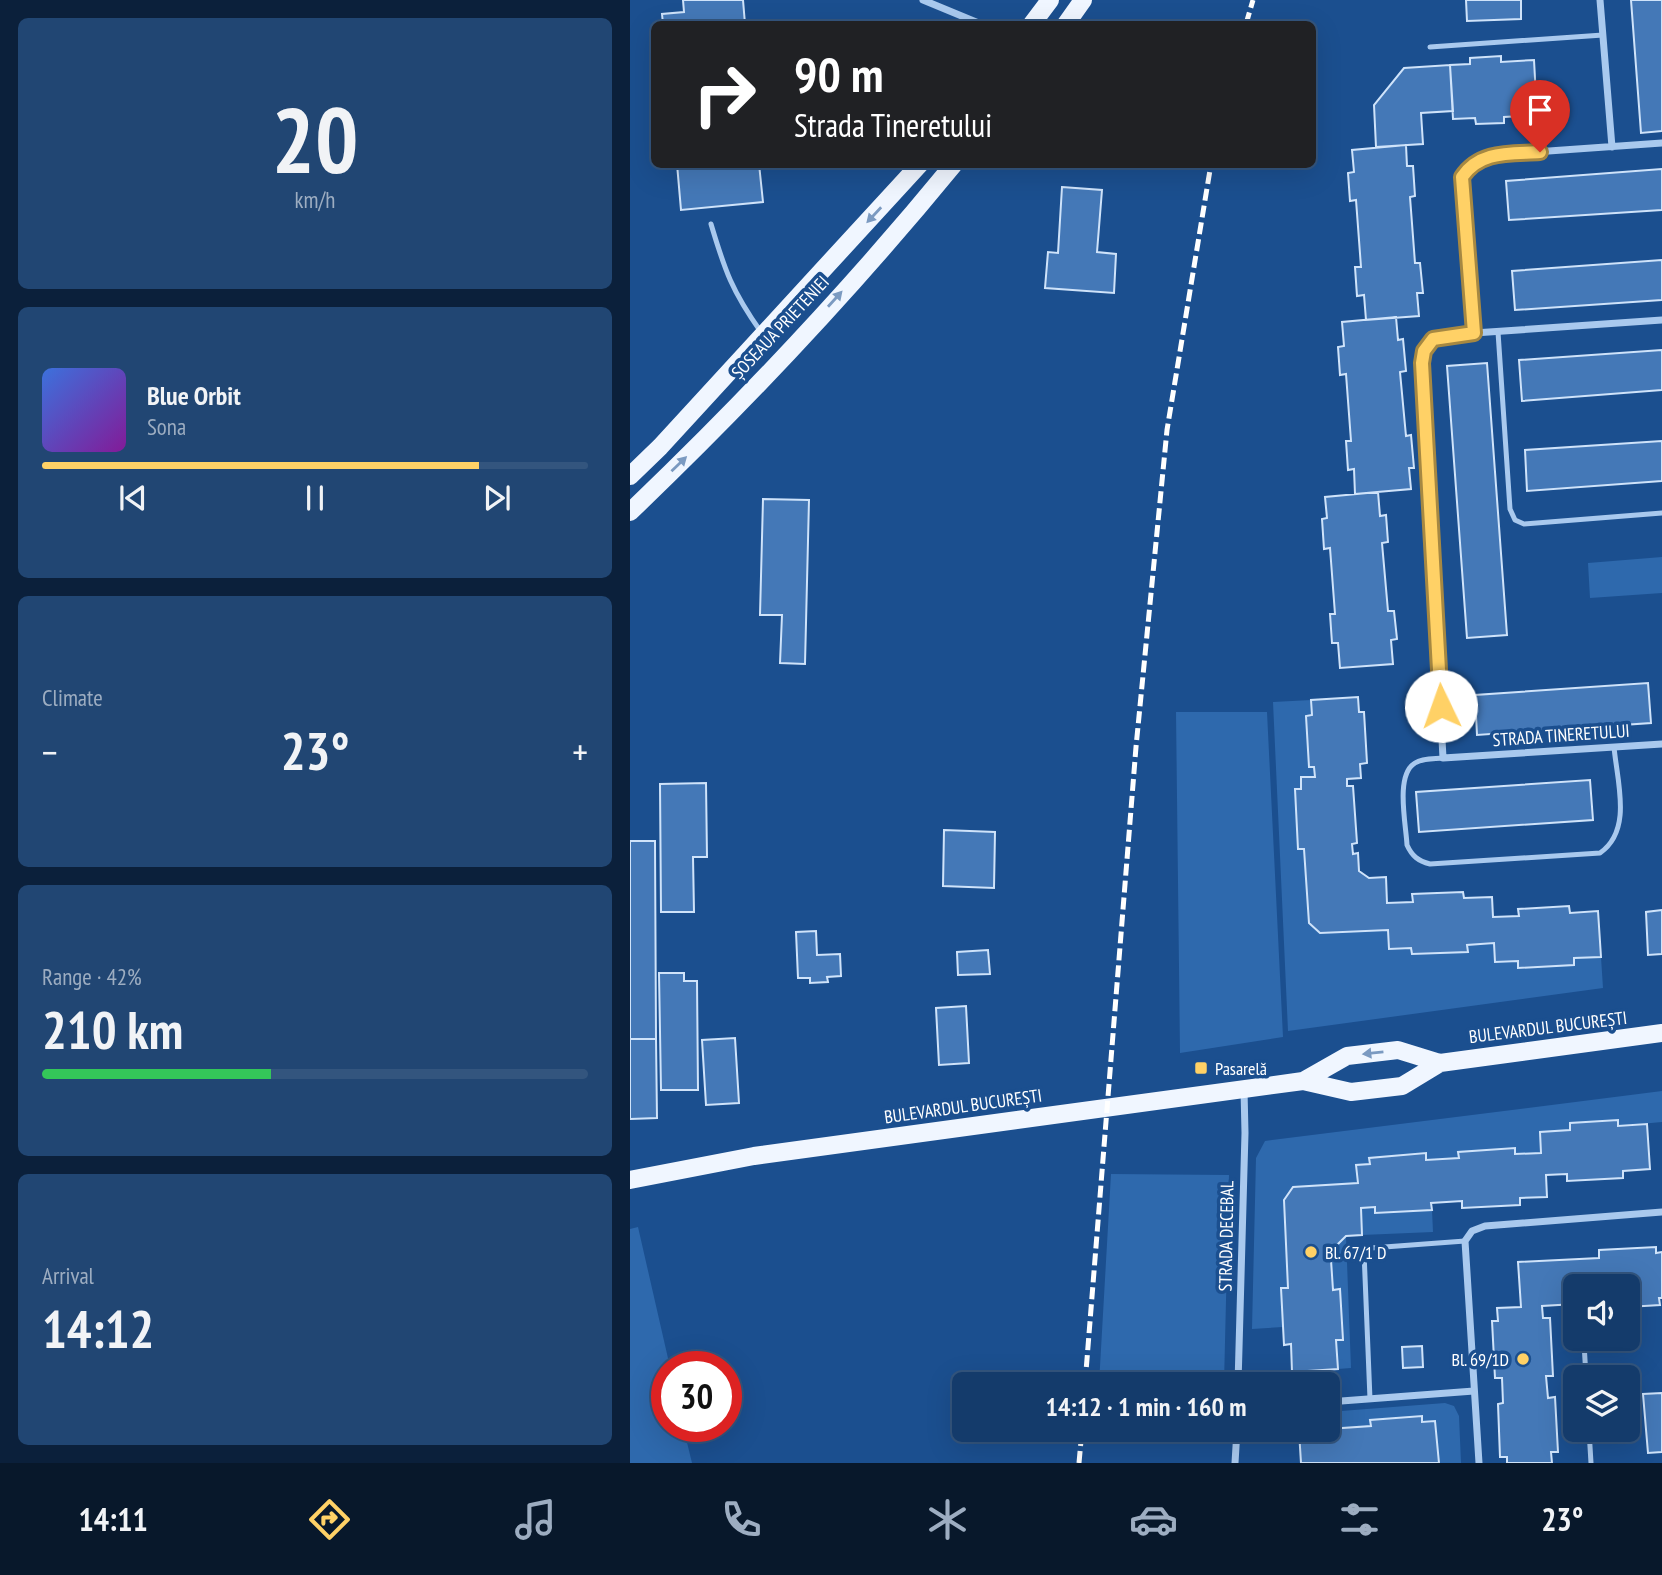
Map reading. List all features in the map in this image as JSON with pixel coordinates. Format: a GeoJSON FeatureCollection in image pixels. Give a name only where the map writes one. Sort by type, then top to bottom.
{"type":"FeatureCollection","features":[{"type":"Feature","properties":{"kind":"main road"},"geometry":{"type":"LineString","coordinates":[[1034,21],[1050,0]]}},
{"type":"Feature","properties":{"kind":"main road"},"geometry":{"type":"LineString","coordinates":[[1068,21],[1083,0]]}},
{"type":"Feature","properties":{"kind":"main road","name":"ȘOSEAUA PRIETENIEI"},"geometry":{"type":"LineString","coordinates":[[630,476],[916,168]]}},
{"type":"Feature","properties":{"kind":"main road","name":"ȘOSEAUA PRIETENIEI"},"geometry":{"type":"LineString","coordinates":[[630,512],[684,460],[824,311],[950,168]]}},
{"type":"Feature","properties":{"kind":"main road","name":"BULEVARDUL BUCUREȘTI"},"geometry":{"type":"LineString","coordinates":[[630,1180],[754,1156],[1303,1081],[1351,1092],[1402,1086],[1440,1063],[1662,1033]]}},
{"type":"Feature","properties":{"kind":"main road","name":"BULEVARDUL BUCUREȘTI"},"geometry":{"type":"LineString","coordinates":[[1303,1081],[1347,1056],[1398,1050],[1440,1063]]}},
{"type":"Feature","properties":{"kind":"street"},"geometry":{"type":"LineString","coordinates":[[923,0],[974,21]]}},
{"type":"Feature","properties":{"kind":"street"},"geometry":{"type":"LineString","coordinates":[[1600,0],[1612,146]]}},
{"type":"Feature","properties":{"kind":"street"},"geometry":{"type":"LineString","coordinates":[[1474,333],[1462,177],[1469,166],[1492,155],[1662,143]]}},
{"type":"Feature","properties":{"kind":"street"},"geometry":{"type":"LineString","coordinates":[[1443,758],[1422,363],[1424,351],[1433,339],[1474,333],[1662,320]]}},
{"type":"Feature","properties":{"kind":"street","name":"STRADA TINERETULUI"},"geometry":{"type":"LineString","coordinates":[[1443,758],[1662,744]]}},
{"type":"Feature","properties":{"kind":"street","name":"STRADA DECEBAL"},"geometry":{"type":"LineString","coordinates":[[1238,1372],[1244,1089]]}},
{"type":"Feature","properties":{"kind":"street"},"geometry":{"type":"LineString","coordinates":[[1479,1463],[1465,1241],[1472,1231],[1485,1226],[1662,1212]]}},
{"type":"Feature","properties":{"kind":"street"},"geometry":{"type":"LineString","coordinates":[[1340,1401],[1474,1391]]}},
{"type":"Feature","properties":{"kind":"street"},"geometry":{"type":"LineString","coordinates":[[1235,1463],[1236,1442]]}},
{"type":"Feature","properties":{"kind":"lane"},"geometry":{"type":"LineString","coordinates":[[1430,47],[1603,35]]}},
{"type":"Feature","properties":{"kind":"lane"},"geometry":{"type":"LineString","coordinates":[[711,223],[730,283],[763,335]]}},
{"type":"Feature","properties":{"kind":"lane"},"geometry":{"type":"LineString","coordinates":[[1498,332],[1510,509],[1514,520],[1524,524],[1662,513]]}},
{"type":"Feature","properties":{"kind":"lane"},"geometry":{"type":"LineString","coordinates":[[1443,758],[1414,763],[1403,781],[1407,845],[1411,854],[1430,864],[1601,853],[1612,845],[1619,831],[1614,747]]}},
{"type":"Feature","properties":{"kind":"lane"},"geometry":{"type":"LineString","coordinates":[[1370,1399],[1364,1252],[1371,1248],[1465,1241]]}},
{"type":"Feature","properties":{"kind":"lane"},"geometry":{"type":"LineString","coordinates":[[1590,1442],[1591,1463]]}},
{"type":"Feature","properties":{"kind":"shaded area"},"geometry":{"type":"Polygon","coordinates":[[[1662,557],[1662,593],[1590,598],[1588,563],[1662,557]]]}},
{"type":"Feature","properties":{"kind":"shaded area"},"geometry":{"type":"Polygon","coordinates":[[[1311,700],[1312,715],[1307,716],[1309,767],[1314,767],[1315,777],[1301,777],[1301,789],[1295,789],[1298,849],[1304,849],[1309,924],[1320,933],[1388,930],[1389,948],[1411,948],[1412,954],[1467,952],[1467,945],[1494,943],[1495,962],[1518,961],[1518,968],[1573,965],[1574,958],[1601,957],[1603,988],[1288,1031],[1273,702],[1311,700]]]}},
{"type":"Feature","properties":{"kind":"shaded area"},"geometry":{"type":"Polygon","coordinates":[[[1176,712],[1267,712],[1283,1037],[1180,1053],[1176,712]]]}},
{"type":"Feature","properties":{"kind":"shaded area"},"geometry":{"type":"Polygon","coordinates":[[[1662,1091],[1662,1122],[1618,1126],[1617,1120],[1570,1123],[1570,1130],[1540,1132],[1541,1153],[1515,1154],[1514,1148],[1459,1152],[1459,1158],[1426,1160],[1425,1153],[1370,1158],[1370,1164],[1356,1165],[1358,1183],[1293,1187],[1284,1200],[1288,1288],[1281,1289],[1283,1327],[1252,1329],[1256,1158],[1265,1141],[1662,1091]]]}},
{"type":"Feature","properties":{"kind":"shaded area"},"geometry":{"type":"Polygon","coordinates":[[[1111,1174],[1229,1175],[1224,1372],[1100,1372],[1111,1174]]]}},
{"type":"Feature","properties":{"kind":"shaded area"},"geometry":{"type":"Polygon","coordinates":[[[1375,1207],[1375,1213],[1432,1210],[1433,1232],[1362,1235],[1361,1208],[1375,1207]]]}},
{"type":"Feature","properties":{"kind":"shaded area"},"geometry":{"type":"Polygon","coordinates":[[[638,1227],[666,1351],[651,1351],[651,1442],[687,1442],[692,1463],[630,1463],[630,1229],[638,1227]]]}},
{"type":"Feature","properties":{"kind":"shaded area"},"geometry":{"type":"Polygon","coordinates":[[[1346,1236],[1351,1368],[1338,1369],[1336,1340],[1343,1339],[1340,1290],[1333,1290],[1331,1260],[1337,1259],[1336,1246],[1346,1236]]]}},
{"type":"Feature","properties":{"kind":"shaded area"},"geometry":{"type":"Polygon","coordinates":[[[1445,1403],[1454,1406],[1459,1416],[1461,1463],[1439,1463],[1435,1421],[1422,1422],[1421,1416],[1370,1421],[1371,1426],[1340,1428],[1340,1411],[1445,1403]]]}},
{"type":"Feature","properties":{"kind":"building"},"geometry":{"type":"Polygon","coordinates":[[[683,0],[743,0],[745,21],[663,21],[662,14],[684,12],[683,0]]]}},
{"type":"Feature","properties":{"kind":"building"},"geometry":{"type":"Polygon","coordinates":[[[1466,0],[1521,0],[1521,19],[1467,21],[1466,0]]]}},
{"type":"Feature","properties":{"kind":"building"},"geometry":{"type":"Polygon","coordinates":[[[1631,0],[1662,0],[1662,131],[1641,133],[1631,0]]]}},
{"type":"Feature","properties":{"kind":"building"},"geometry":{"type":"Polygon","coordinates":[[[1501,56],[1501,62],[1534,60],[1537,115],[1504,117],[1504,123],[1476,124],[1475,118],[1453,119],[1450,65],[1470,64],[1470,58],[1501,56]]]}},
{"type":"Feature","properties":{"kind":"building"},"geometry":{"type":"Polygon","coordinates":[[[1450,65],[1453,111],[1421,113],[1423,144],[1376,147],[1374,105],[1404,68],[1450,65]]]}},
{"type":"Feature","properties":{"kind":"building"},"geometry":{"type":"Polygon","coordinates":[[[1406,145],[1407,166],[1413,166],[1415,196],[1410,197],[1415,263],[1420,263],[1423,293],[1417,293],[1419,316],[1366,320],[1364,295],[1357,296],[1355,267],[1361,267],[1356,200],[1350,201],[1348,173],[1354,172],[1352,150],[1406,145]]]}},
{"type":"Feature","properties":{"kind":"building"},"geometry":{"type":"Polygon","coordinates":[[[677,168],[759,168],[763,202],[681,210],[677,168]]]}},
{"type":"Feature","properties":{"kind":"building"},"geometry":{"type":"Polygon","coordinates":[[[1662,169],[1662,210],[1509,220],[1506,181],[1662,169]]]}},
{"type":"Feature","properties":{"kind":"building"},"geometry":{"type":"Polygon","coordinates":[[[1062,187],[1102,190],[1097,252],[1116,254],[1114,293],[1045,288],[1048,252],[1058,253],[1062,187]]]}},
{"type":"Feature","properties":{"kind":"building"},"geometry":{"type":"Polygon","coordinates":[[[1662,260],[1662,300],[1515,310],[1512,271],[1662,260]]]}},
{"type":"Feature","properties":{"kind":"building"},"geometry":{"type":"Polygon","coordinates":[[[1396,317],[1398,340],[1403,339],[1406,371],[1400,372],[1406,436],[1411,435],[1414,468],[1409,468],[1411,489],[1355,494],[1354,469],[1348,470],[1346,441],[1351,441],[1346,374],[1340,375],[1338,347],[1344,346],[1342,322],[1396,317]]]}},
{"type":"Feature","properties":{"kind":"building"},"geometry":{"type":"Polygon","coordinates":[[[1662,350],[1662,390],[1522,401],[1519,360],[1662,350]]]}},
{"type":"Feature","properties":{"kind":"building"},"geometry":{"type":"Polygon","coordinates":[[[1487,363],[1507,635],[1467,638],[1447,366],[1487,363]]]}},
{"type":"Feature","properties":{"kind":"building"},"geometry":{"type":"Polygon","coordinates":[[[1662,441],[1662,481],[1527,491],[1525,450],[1662,441]]]}},
{"type":"Feature","properties":{"kind":"building"},"geometry":{"type":"Polygon","coordinates":[[[1378,492],[1380,516],[1386,515],[1388,542],[1382,543],[1388,611],[1394,611],[1397,639],[1391,640],[1393,664],[1340,668],[1338,643],[1332,643],[1330,614],[1335,614],[1330,548],[1324,549],[1322,519],[1327,518],[1325,497],[1378,492]]]}},
{"type":"Feature","properties":{"kind":"building"},"geometry":{"type":"Polygon","coordinates":[[[763,499],[809,500],[805,664],[780,663],[782,615],[760,615],[763,499]]]}},
{"type":"Feature","properties":{"kind":"building"},"geometry":{"type":"Polygon","coordinates":[[[1648,683],[1651,723],[1477,735],[1475,695],[1648,683]]]}},
{"type":"Feature","properties":{"kind":"building"},"geometry":{"type":"Polygon","coordinates":[[[1358,697],[1359,712],[1364,712],[1367,763],[1360,764],[1361,778],[1347,779],[1347,786],[1353,786],[1357,843],[1352,844],[1353,854],[1358,853],[1359,871],[1369,878],[1386,877],[1387,903],[1413,902],[1412,894],[1463,892],[1464,898],[1492,897],[1493,917],[1519,916],[1518,909],[1569,906],[1570,913],[1598,911],[1601,957],[1574,958],[1574,965],[1518,968],[1518,961],[1495,962],[1494,943],[1467,945],[1468,952],[1412,954],[1411,948],[1389,949],[1388,930],[1320,933],[1309,923],[1304,849],[1298,849],[1295,789],[1301,789],[1301,777],[1315,777],[1314,767],[1309,767],[1306,716],[1312,715],[1311,700],[1358,697]]]}},
{"type":"Feature","properties":{"kind":"building"},"geometry":{"type":"Polygon","coordinates":[[[1590,780],[1593,820],[1419,832],[1416,792],[1590,780]]]}},
{"type":"Feature","properties":{"kind":"building"},"geometry":{"type":"Polygon","coordinates":[[[706,783],[707,857],[693,857],[694,912],[661,912],[660,784],[706,783]]]}},
{"type":"Feature","properties":{"kind":"building"},"geometry":{"type":"Polygon","coordinates":[[[944,830],[995,832],[994,888],[943,886],[944,830]]]}},
{"type":"Feature","properties":{"kind":"building"},"geometry":{"type":"Polygon","coordinates":[[[630,841],[655,841],[656,1039],[630,1039],[630,841]]]}},
{"type":"Feature","properties":{"kind":"building"},"geometry":{"type":"Polygon","coordinates":[[[1662,910],[1662,954],[1648,955],[1646,912],[1662,910]]]}},
{"type":"Feature","properties":{"kind":"building"},"geometry":{"type":"Polygon","coordinates":[[[816,931],[817,955],[840,954],[841,976],[827,977],[828,982],[810,983],[810,978],[798,978],[796,932],[816,931]]]}},
{"type":"Feature","properties":{"kind":"building"},"geometry":{"type":"Polygon","coordinates":[[[988,950],[990,974],[958,975],[957,952],[988,950]]]}},
{"type":"Feature","properties":{"kind":"building"},"geometry":{"type":"Polygon","coordinates":[[[659,973],[684,973],[684,981],[697,981],[698,1090],[661,1090],[659,973]]]}},
{"type":"Feature","properties":{"kind":"building"},"geometry":{"type":"Polygon","coordinates":[[[966,1006],[969,1063],[939,1065],[936,1008],[966,1006]]]}},
{"type":"Feature","properties":{"kind":"building"},"geometry":{"type":"Polygon","coordinates":[[[735,1038],[739,1103],[706,1105],[702,1040],[735,1038]]]}},
{"type":"Feature","properties":{"kind":"building"},"geometry":{"type":"Polygon","coordinates":[[[630,1039],[656,1039],[657,1118],[630,1119],[630,1039]]]}},
{"type":"Feature","properties":{"kind":"building","name":"Bl. 67/1 D"},"geometry":{"type":"Polygon","coordinates":[[[1618,1120],[1618,1126],[1647,1124],[1650,1169],[1623,1171],[1623,1178],[1567,1181],[1567,1174],[1546,1175],[1547,1197],[1520,1198],[1520,1205],[1462,1208],[1462,1201],[1431,1203],[1432,1210],[1375,1213],[1375,1207],[1361,1208],[1362,1235],[1346,1236],[1336,1246],[1337,1259],[1331,1260],[1333,1290],[1340,1289],[1343,1340],[1336,1340],[1338,1369],[1292,1372],[1291,1344],[1284,1345],[1281,1288],[1288,1288],[1284,1200],[1293,1187],[1358,1183],[1356,1165],[1370,1164],[1369,1158],[1426,1153],[1426,1160],[1459,1158],[1458,1152],[1515,1148],[1515,1154],[1541,1153],[1540,1132],[1570,1130],[1570,1123],[1618,1120]]]}},
{"type":"Feature","properties":{"kind":"building","name":"Bl. 69/1D"},"geometry":{"type":"Polygon","coordinates":[[[1656,1247],[1656,1253],[1662,1252],[1660,1305],[1640,1306],[1640,1274],[1563,1274],[1563,1305],[1542,1306],[1543,1318],[1550,1318],[1553,1376],[1546,1376],[1548,1398],[1555,1397],[1558,1452],[1551,1452],[1552,1463],[1507,1463],[1507,1457],[1500,1457],[1498,1404],[1503,1403],[1502,1378],[1495,1378],[1492,1321],[1498,1321],[1497,1308],[1521,1307],[1518,1262],[1599,1258],[1599,1250],[1656,1247]]]}},
{"type":"Feature","properties":{"kind":"building"},"geometry":{"type":"Polygon","coordinates":[[[1422,1346],[1423,1367],[1403,1368],[1402,1347],[1422,1346]]]}},
{"type":"Feature","properties":{"kind":"building"},"geometry":{"type":"Polygon","coordinates":[[[1662,1393],[1662,1452],[1648,1453],[1643,1394],[1662,1393]]]}},
{"type":"Feature","properties":{"kind":"building"},"geometry":{"type":"Polygon","coordinates":[[[1422,1416],[1422,1422],[1435,1421],[1439,1463],[1301,1463],[1300,1442],[1340,1442],[1340,1428],[1371,1426],[1370,1420],[1422,1416]]]}},
{"type":"Feature","properties":{"kind":"railway"},"geometry":{"type":"LineString","coordinates":[[1247,21],[1253,0]]}},
{"type":"Feature","properties":{"kind":"railway"},"geometry":{"type":"LineString","coordinates":[[1086,1372],[1136,747],[1167,430],[1210,168]]}},
{"type":"Feature","properties":{"kind":"railway"},"geometry":{"type":"LineString","coordinates":[[1079,1463],[1081,1442]]}},
{"type":"Feature","properties":{"kind":"place","name":"Pasarelă"},"geometry":{"type":"Point","coordinates":[1201,1068]}},
{"type":"Feature","properties":{"kind":"place","name":"Bl. 67/1 D"},"geometry":{"type":"Point","coordinates":[1311,1252]}},
{"type":"Feature","properties":{"kind":"place","name":"Bl. 69/1D"},"geometry":{"type":"Point","coordinates":[1523,1359]}},
{"type":"Feature","properties":{"kind":"route"},"geometry":{"type":"LineString","coordinates":[[1441,706],[1422,363],[1424,351],[1433,339],[1445,335],[1474,333],[1462,177],[1478,159],[1492,155],[1540,152]]}}]}
